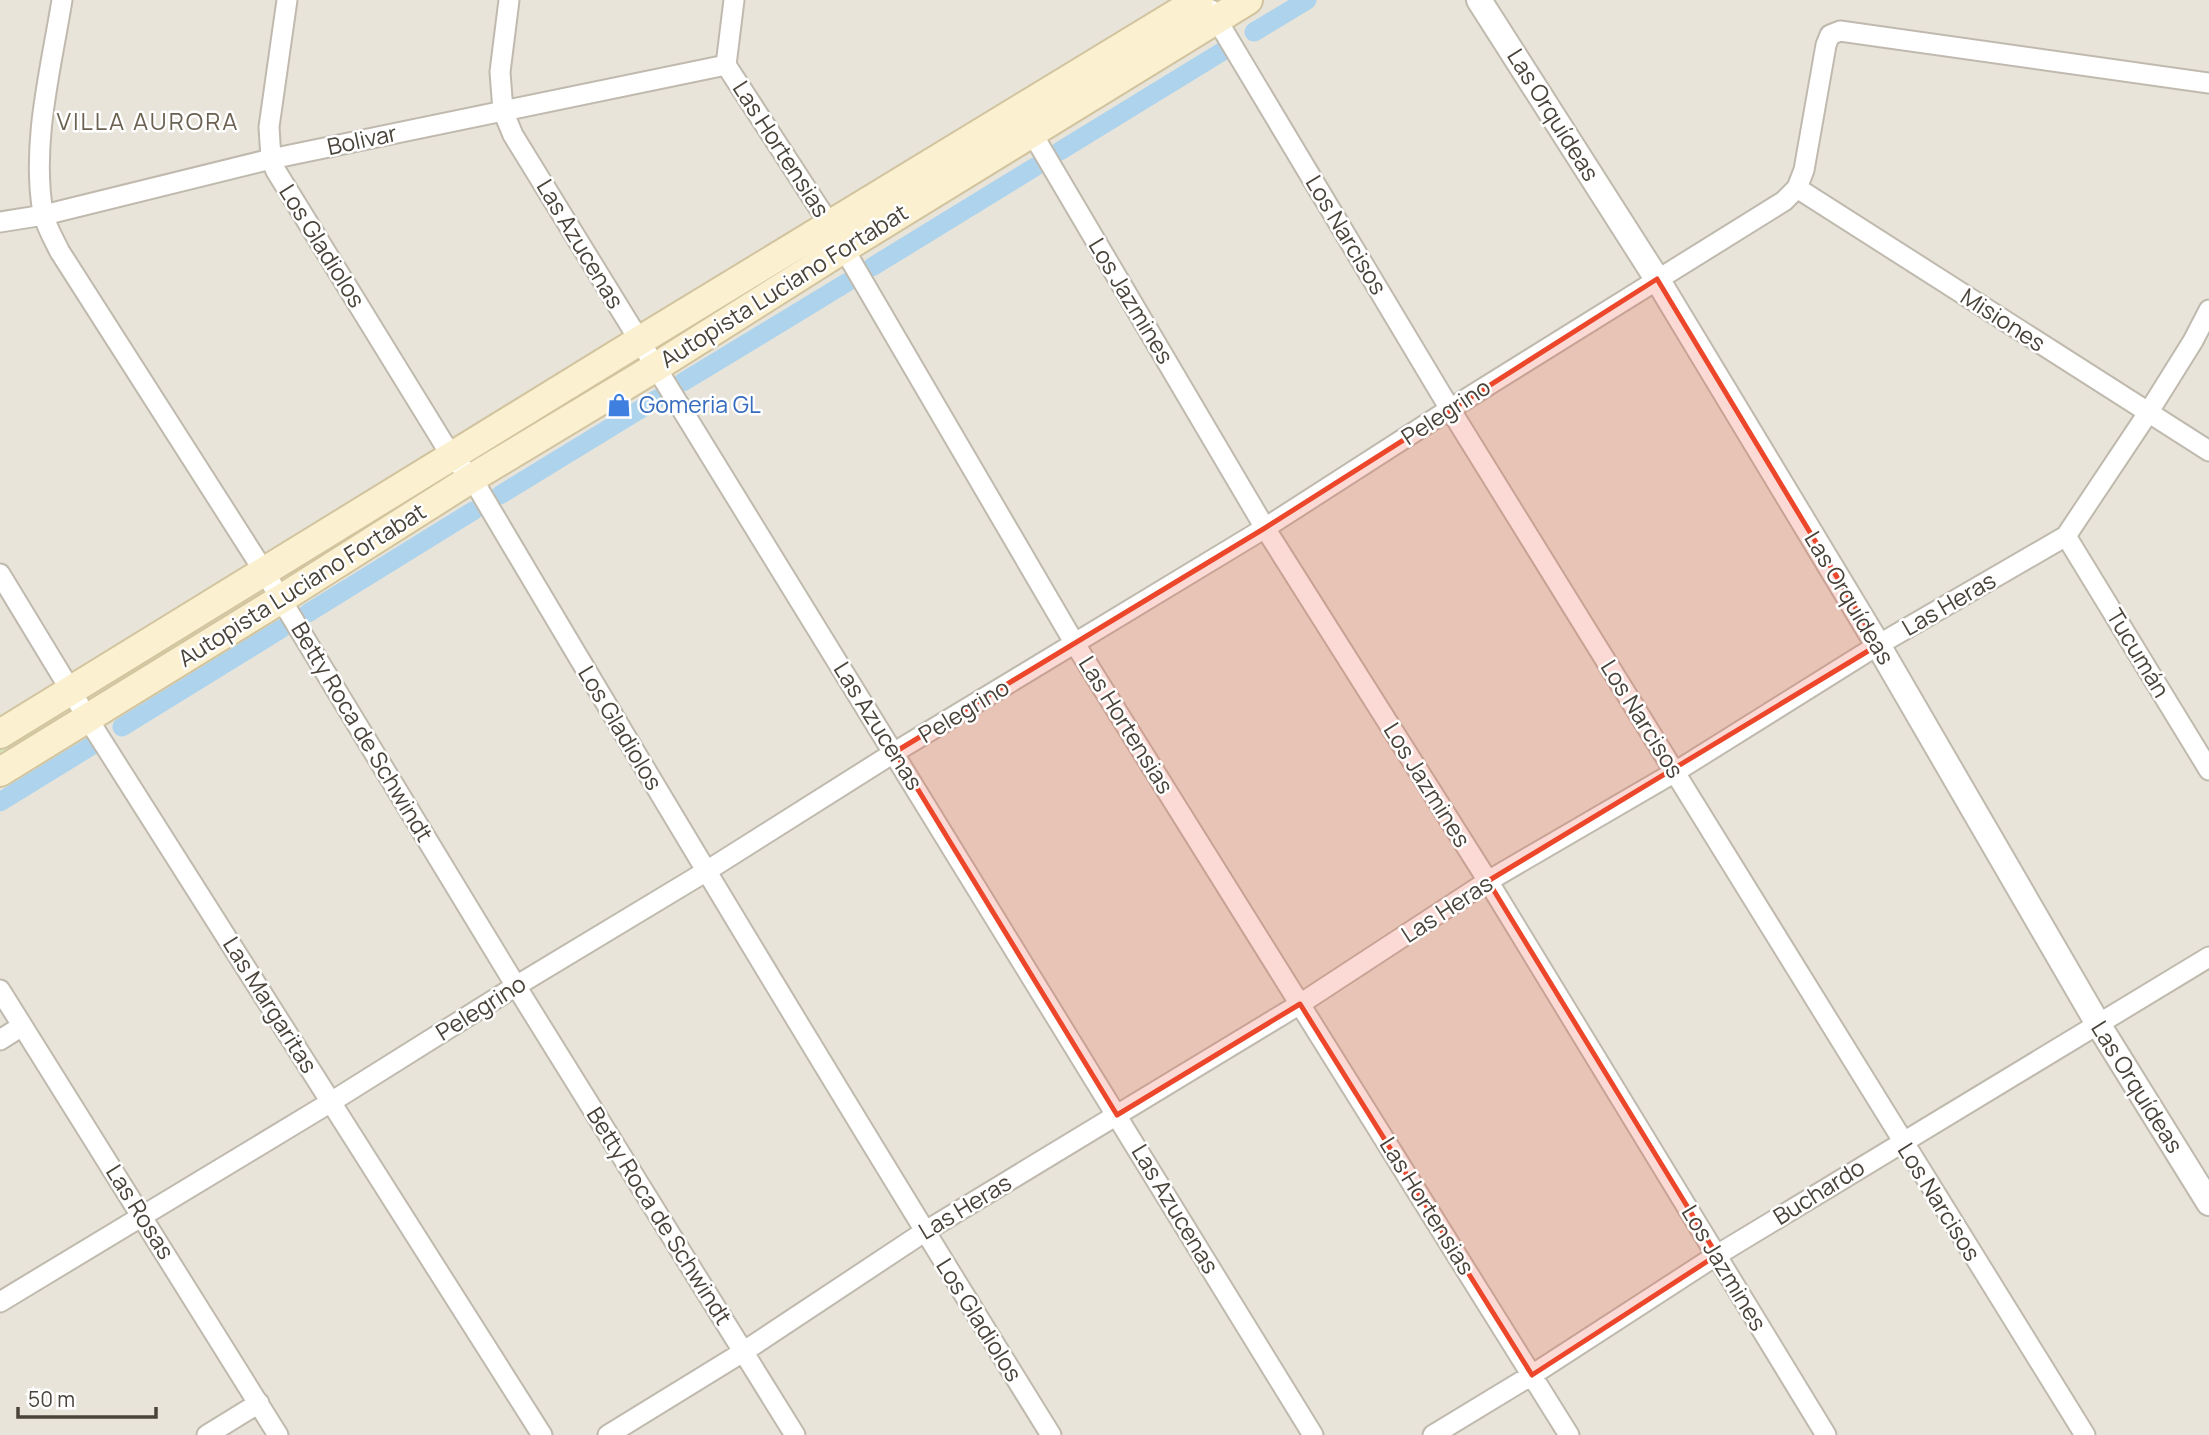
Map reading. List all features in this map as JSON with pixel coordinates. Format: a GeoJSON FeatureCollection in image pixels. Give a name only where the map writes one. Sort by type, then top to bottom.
{"type":"FeatureCollection","features":[{"type":"Feature","properties":{"kind":"main road","name":"Autopista Luciano Fortabat"},"geometry":{"type":"LineString","coordinates":[[0,772],[472,478],[656,367],[836,237],[1207,7],[1248,0]]}},
{"type":"Feature","properties":{"kind":"main road","name":"Autopista Luciano Fortabat"},"geometry":{"type":"LineString","coordinates":[[0,734],[639,341],[1032,133],[1207,7]]}},
{"type":"Feature","properties":{"kind":"street","name":"Betty Roca de Schwindt"},"geometry":{"type":"LineString","coordinates":[[62,0],[41,135],[40,158],[44,215],[60,252],[265,573],[516,986],[795,1435]]}},
{"type":"Feature","properties":{"kind":"street","name":"Los Gladiolos"},"geometry":{"type":"LineString","coordinates":[[287,0],[269,127],[271,159],[276,171],[452,457],[472,478],[705,872],[1051,1435]]}},
{"type":"Feature","properties":{"kind":"street","name":"Las Azucenas"},"geometry":{"type":"LineString","coordinates":[[509,0],[500,72],[503,111],[513,135],[1313,1435]]}},
{"type":"Feature","properties":{"kind":"street","name":"Las Hortensias"},"geometry":{"type":"LineString","coordinates":[[734,0],[726,65],[836,237],[1075,644],[1569,1435]]}},
{"type":"Feature","properties":{"kind":"street","name":"Las Orquídeas"},"geometry":{"type":"LineString","coordinates":[[1479,0],[1657,279],[1878,645],[2098,1024],[2209,1203]]}},
{"type":"Feature","properties":{"kind":"street","name":"Los Narcisos"},"geometry":{"type":"LineString","coordinates":[[1207,7],[1450,409],[1901,1142],[2085,1435]]}},
{"type":"Feature","properties":{"kind":"street"},"geometry":{"type":"LineString","coordinates":[[1797,188],[1804,170],[1826,45],[1830,35],[1840,31],[2209,83]]}},
{"type":"Feature","properties":{"kind":"street","name":"Bolivar"},"geometry":{"type":"LineString","coordinates":[[0,222],[44,215],[271,159],[726,65]]}},
{"type":"Feature","properties":{"kind":"street","name":"Los Jazmines"},"geometry":{"type":"LineString","coordinates":[[1032,133],[1265,528],[1488,881],[1826,1435]]}},
{"type":"Feature","properties":{"kind":"street","name":"Pelegrino"},"geometry":{"type":"LineString","coordinates":[[0,1301],[331,1102],[895,752],[1265,528],[1784,201],[1797,188]]}},
{"type":"Feature","properties":{"kind":"street","name":"Misiones"},"geometry":{"type":"LineString","coordinates":[[1797,188],[2209,451]]}},
{"type":"Feature","properties":{"kind":"street","name":"Las Heras"},"geometry":{"type":"LineString","coordinates":[[608,1435],[743,1352],[924,1232],[1300,1004],[1488,881],[1675,772],[1878,645],[2066,536],[2148,413],[2209,310]]}},
{"type":"Feature","properties":{"kind":"street","name":"Tucumán"},"geometry":{"type":"LineString","coordinates":[[2066,536],[2209,770]]}},
{"type":"Feature","properties":{"kind":"street","name":"Las Margaritas"},"geometry":{"type":"LineString","coordinates":[[0,574],[71,691],[542,1435]]}},
{"type":"Feature","properties":{"kind":"street","name":"Buchardo"},"geometry":{"type":"LineString","coordinates":[[1433,1435],[1532,1375],[1717,1255],[2209,957]]}},
{"type":"Feature","properties":{"kind":"street","name":"Las Rosas"},"geometry":{"type":"LineString","coordinates":[[0,990],[278,1435]]}},
{"type":"Feature","properties":{"kind":"street"},"geometry":{"type":"LineString","coordinates":[[0,1040],[22,1026]]}},
{"type":"Feature","properties":{"kind":"street"},"geometry":{"type":"LineString","coordinates":[[207,1435],[259,1403]]}},
{"type":"Feature","properties":{"kind":"highlighted area"},"geometry":{"type":"Polygon","coordinates":[[[1657,279],[1878,645],[1488,881],[1717,1255],[1532,1375],[1300,1004],[1117,1115],[895,752],[1265,528],[1657,279]]]}},
{"type":"Feature","properties":{"kind":"shaded area"},"geometry":{"type":"Polygon","coordinates":[[[0,0],[2209,0],[2209,1435],[0,1435],[0,0]]]}},
{"type":"Feature","properties":{"kind":"green space"},"geometry":{"type":"Polygon","coordinates":[[[621,363],[625,370],[488,455],[484,449],[621,363]]]}},
{"type":"Feature","properties":{"kind":"green space"},"geometry":{"type":"Polygon","coordinates":[[[436,481],[439,487],[356,537],[367,524],[436,481]]]}},
{"type":"Feature","properties":{"kind":"green space"},"geometry":{"type":"Polygon","coordinates":[[[249,596],[250,598],[196,632],[184,645],[116,688],[112,682],[249,596]]]}},
{"type":"Feature","properties":{"kind":"green space"},"geometry":{"type":"Polygon","coordinates":[[[59,714],[63,720],[0,759],[0,750],[59,714]]]}},
{"type":"Feature","properties":{"kind":"waterway"},"geometry":{"type":"LineString","coordinates":[[1254,32],[1307,0]]}},
{"type":"Feature","properties":{"kind":"waterway"},"geometry":{"type":"LineString","coordinates":[[1060,151],[1228,48]]}},
{"type":"Feature","properties":{"kind":"waterway"},"geometry":{"type":"LineString","coordinates":[[872,267],[1035,167]]}},
{"type":"Feature","properties":{"kind":"waterway"},"geometry":{"type":"LineString","coordinates":[[683,382],[846,283]]}},
{"type":"Feature","properties":{"kind":"waterway"},"geometry":{"type":"LineString","coordinates":[[500,495],[657,399]]}},
{"type":"Feature","properties":{"kind":"waterway"},"geometry":{"type":"LineString","coordinates":[[308,613],[473,511]]}},
{"type":"Feature","properties":{"kind":"waterway"},"geometry":{"type":"LineString","coordinates":[[122,727],[281,629]]}},
{"type":"Feature","properties":{"kind":"waterway"},"geometry":{"type":"LineString","coordinates":[[0,802],[96,743]]}},
{"type":"Feature","properties":{"kind":"place","name":"Gomeria GL"},"geometry":{"type":"Point","coordinates":[619,405]}},
{"type":"Feature","properties":{"kind":"district","name":"VILLA AURORA"},"geometry":{"type":"Point","coordinates":[148,122]}}]}
